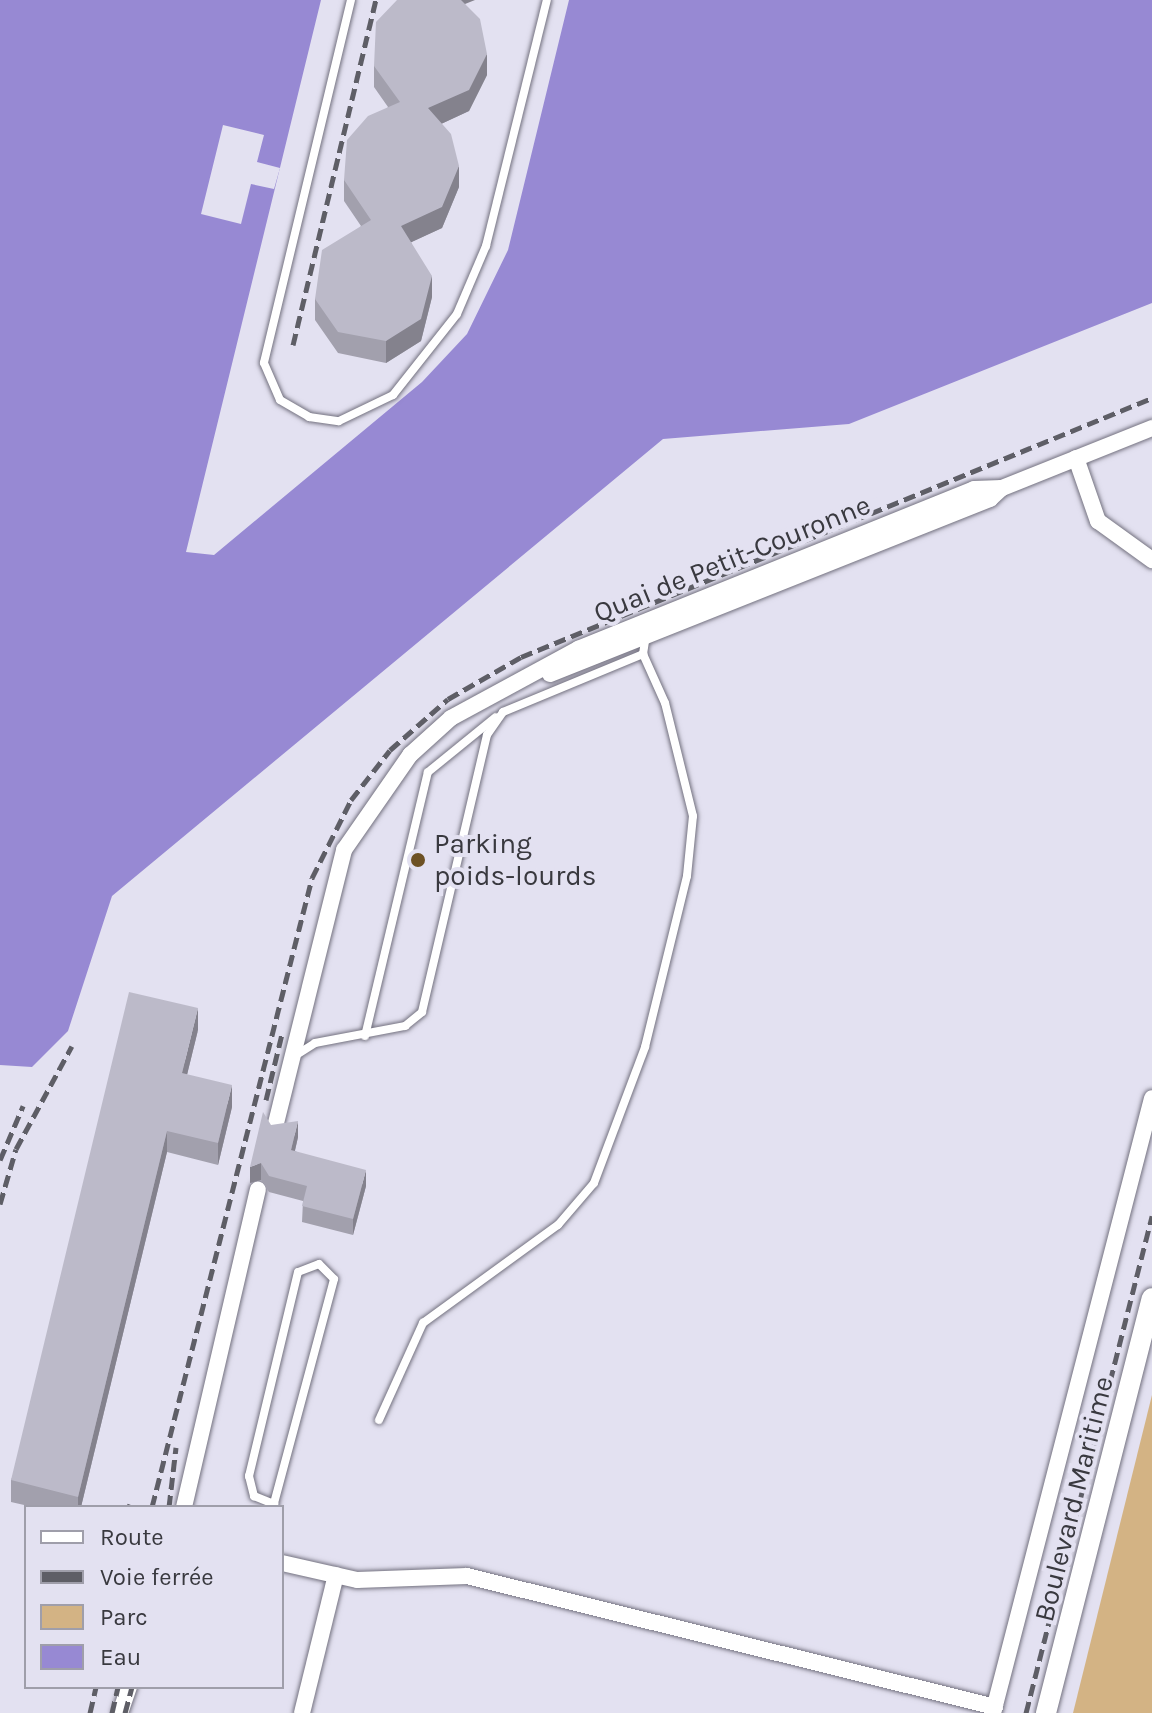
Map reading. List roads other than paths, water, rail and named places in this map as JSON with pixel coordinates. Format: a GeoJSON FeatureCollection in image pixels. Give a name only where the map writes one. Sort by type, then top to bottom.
{"type":"FeatureCollection","features":[{"type":"Feature","properties":{"kind":"street","name":"Quai de Petit-Couronne"},"geometry":{"type":"LineString","coordinates":[[274,1131],[344,850],[410,755],[488,696],[974,489],[1002,488],[1152,428]]}},
{"type":"Feature","properties":{"kind":"street"},"geometry":{"type":"LineString","coordinates":[[1076,458],[1098,521],[1152,560]]}},
{"type":"Feature","properties":{"kind":"street"},"geometry":{"type":"LineString","coordinates":[[284,1563],[336,1575],[467,1576],[994,1710],[1152,1098]]}},
{"type":"Feature","properties":{"kind":"street"},"geometry":{"type":"LineString","coordinates":[[184,1505],[258,1190]]}},
{"type":"Feature","properties":{"kind":"street","name":"Boulevard Maritime"},"geometry":{"type":"LineString","coordinates":[[1046,1713],[1152,1298]]}},
{"type":"Feature","properties":{"kind":"street"},"geometry":{"type":"LineString","coordinates":[[302,1713],[336,1575]]}},
{"type":"Feature","properties":{"kind":"street"},"geometry":{"type":"LineString","coordinates":[[120,1713],[128,1689]]}},
{"type":"Feature","properties":{"kind":"lane"},"geometry":{"type":"LineString","coordinates":[[351,0],[264,363],[280,400],[309,417],[339,421],[393,395],[457,314],[486,246],[547,0]]}},
{"type":"Feature","properties":{"kind":"lane"},"geometry":{"type":"LineString","coordinates":[[379,1420],[423,1323],[558,1225],[594,1183],[645,1047],[687,876],[693,816],[665,703],[643,654],[645,629]]}},
{"type":"Feature","properties":{"kind":"lane"},"geometry":{"type":"LineString","coordinates":[[365,1036],[428,772],[503,712],[624,665],[643,654]]}},
{"type":"Feature","properties":{"kind":"lane"},"geometry":{"type":"LineString","coordinates":[[291,1059],[315,1043],[365,1036],[405,1026],[422,1012],[487,735],[503,712]]}},
{"type":"Feature","properties":{"kind":"lane"},"geometry":{"type":"LineString","coordinates":[[319,1264],[334,1279],[273,1505],[254,1496],[249,1476],[298,1272],[319,1264]]}},
{"type":"Feature","properties":{"kind":"water"},"geometry":{"type":"Polygon","coordinates":[[[0,0],[321,0],[186,552],[214,555],[422,382],[467,334],[508,250],[569,0],[1152,0],[1152,303],[849,424],[663,439],[112,896],[68,1031],[32,1067],[0,1065],[0,0]]]}},
{"type":"Feature","properties":{"kind":"railway"},"geometry":{"type":"LineString","coordinates":[[293,345],[376,0]]}},
{"type":"Feature","properties":{"kind":"railway"},"geometry":{"type":"LineString","coordinates":[[153,1505],[312,878],[351,800],[390,750],[448,699],[521,657],[1152,398]]}},
{"type":"Feature","properties":{"kind":"railway"},"geometry":{"type":"LineString","coordinates":[[266,1100],[282,1034]]}},
{"type":"Feature","properties":{"kind":"railway"},"geometry":{"type":"LineString","coordinates":[[0,1204],[16,1149],[72,1046]]}},
{"type":"Feature","properties":{"kind":"railway"},"geometry":{"type":"LineString","coordinates":[[0,1160],[23,1106]]}},
{"type":"Feature","properties":{"kind":"railway"},"geometry":{"type":"LineString","coordinates":[[1026,1713],[1152,1216]]}},
{"type":"Feature","properties":{"kind":"railway"},"geometry":{"type":"LineString","coordinates":[[169,1505],[176,1447]]}},
{"type":"Feature","properties":{"kind":"railway"},"geometry":{"type":"LineString","coordinates":[[90,1713],[96,1689]]}},
{"type":"Feature","properties":{"kind":"railway"},"geometry":{"type":"LineString","coordinates":[[112,1713],[118,1689]]}},
{"type":"Feature","properties":{"kind":"railway"},"geometry":{"type":"LineString","coordinates":[[125,1713],[131,1689]]}},
{"type":"Feature","properties":{"kind":"place","name":"Parking poids-lourds"},"geometry":{"type":"Point","coordinates":[418,860]}}]}
